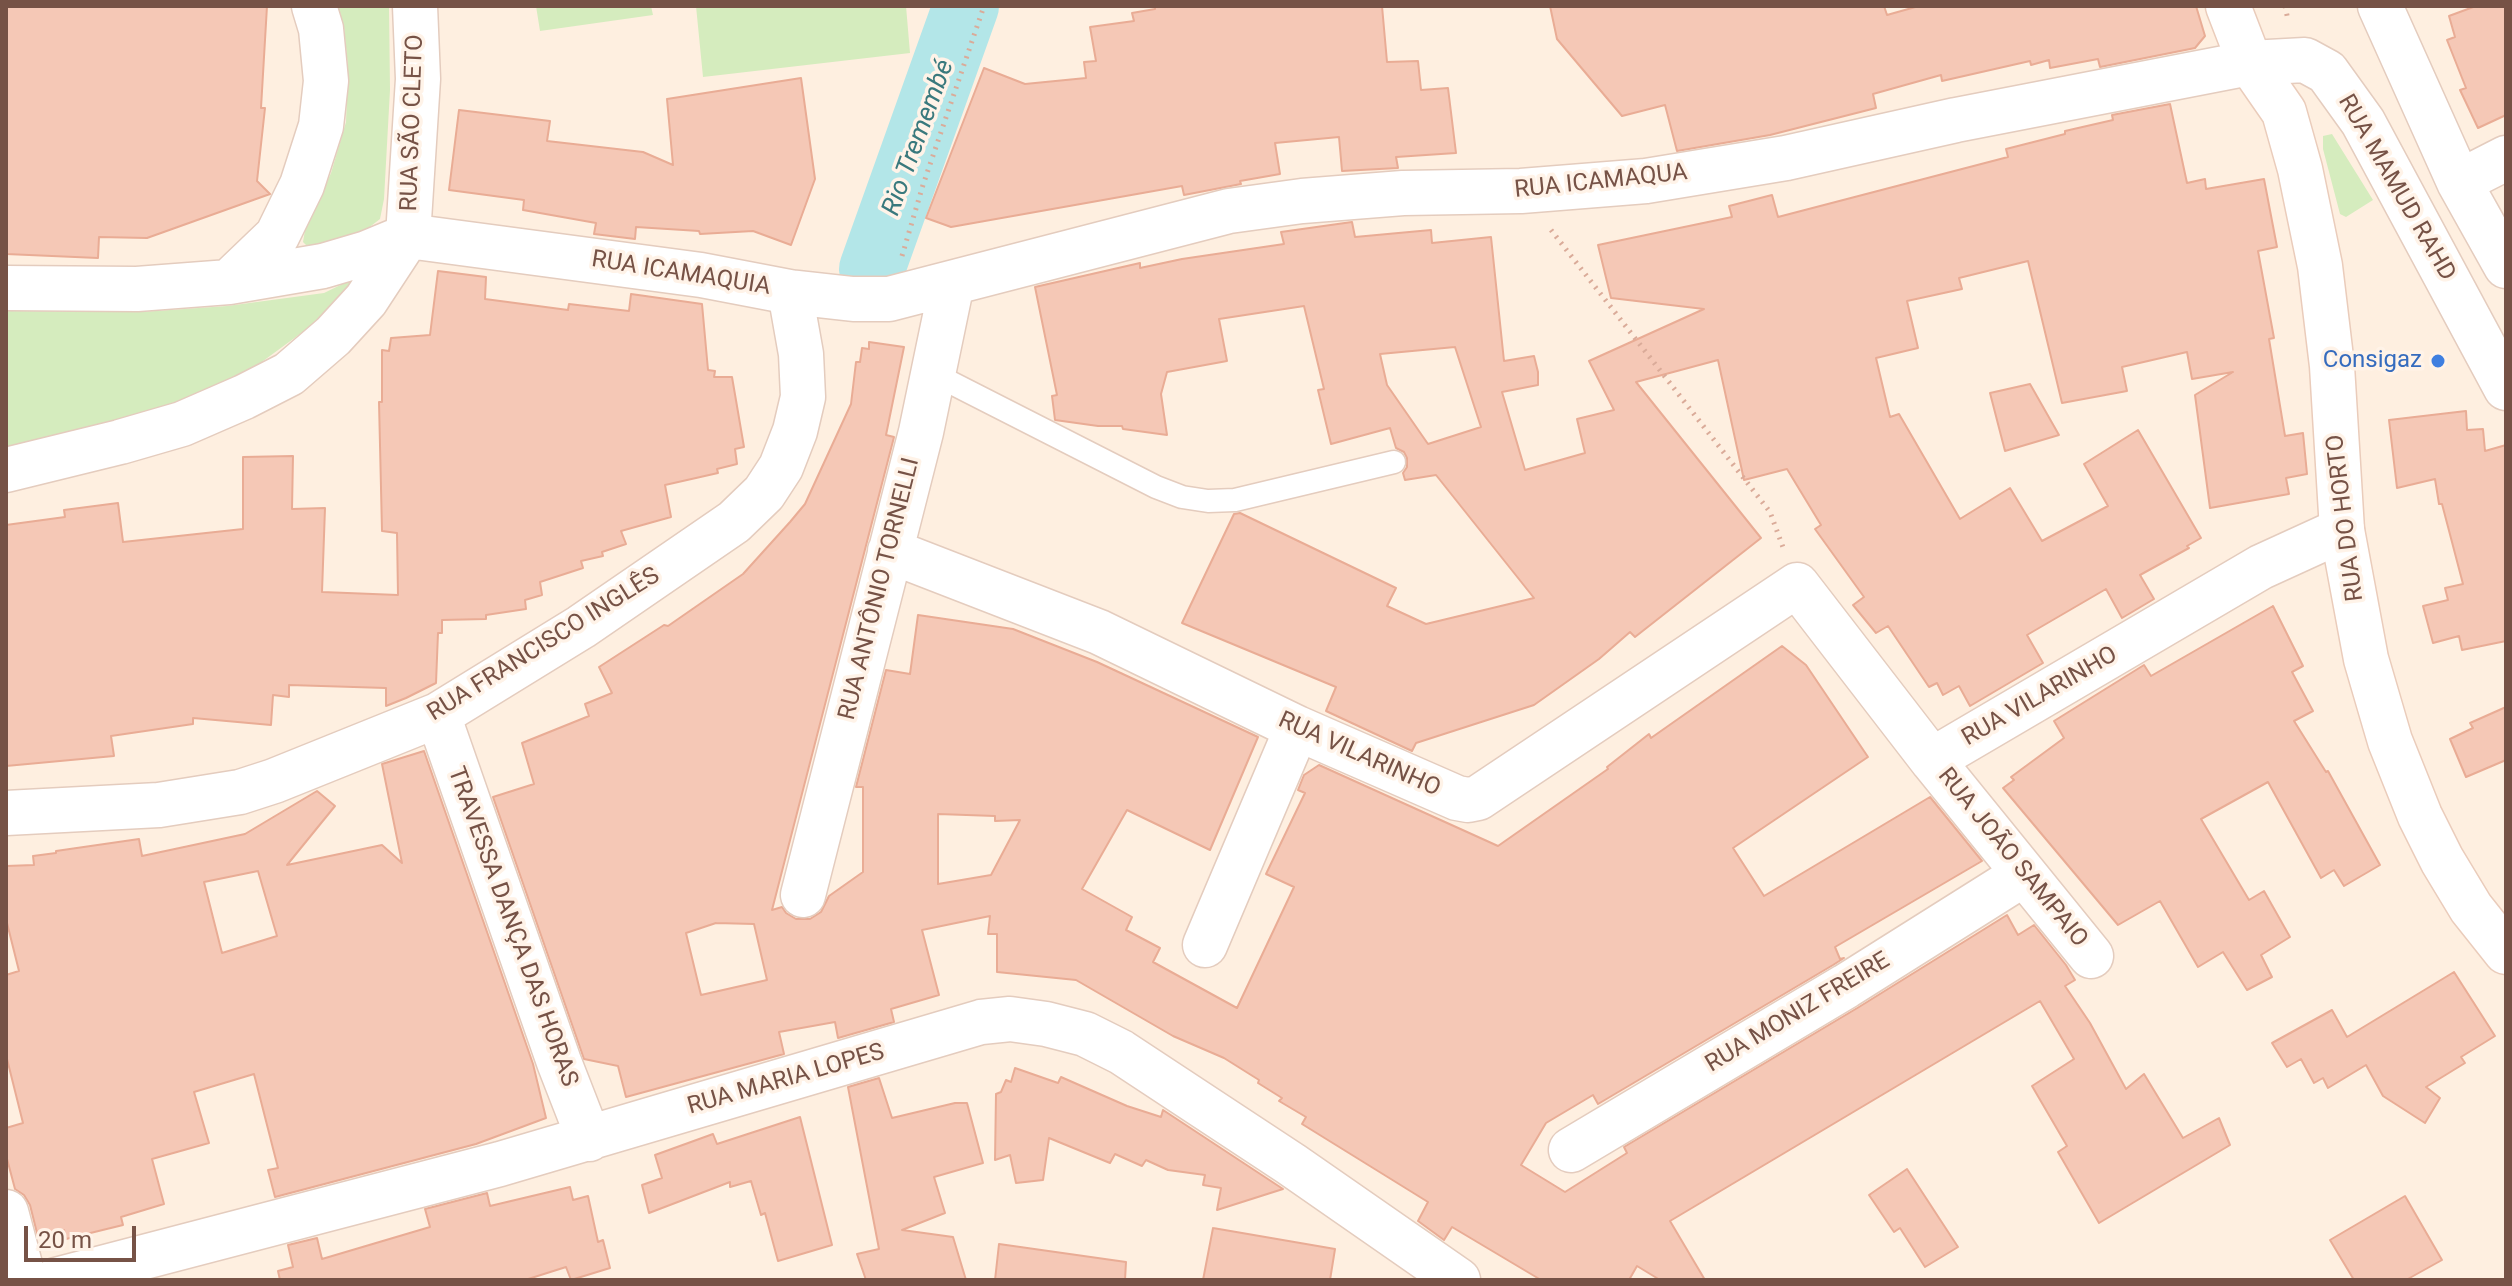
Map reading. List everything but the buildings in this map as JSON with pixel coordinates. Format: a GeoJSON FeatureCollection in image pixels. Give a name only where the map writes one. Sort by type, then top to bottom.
{"type":"FeatureCollection","features":[{"type":"Feature","properties":{"kind":"street"},"geometry":{"type":"LineString","coordinates":[[229,282],[277,236],[302,185],[321,126],[326,81],[321,29],[314,6]]}},
{"type":"Feature","properties":{"kind":"street","name":"RUA SÃO CLETO"},"geometry":{"type":"LineString","coordinates":[[6,470],[182,424],[244,397],[289,374],[333,336],[366,300],[408,236],[418,79],[415,6]]}},
{"type":"Feature","properties":{"kind":"street"},"geometry":{"type":"LineString","coordinates":[[2228,6],[2250,63]]}},
{"type":"Feature","properties":{"kind":"street"},"geometry":{"type":"LineString","coordinates":[[2380,6],[2459,182],[2506,266]]}},
{"type":"Feature","properties":{"kind":"street","name":"RUA MAMUD RAHD"},"geometry":{"type":"LineString","coordinates":[[2250,63],[2305,60],[2327,72],[2363,122],[2506,388]]}},
{"type":"Feature","properties":{"kind":"street","name":"RUA ICAMAQUA"},"geometry":{"type":"LineString","coordinates":[[952,283],[1229,211],[1302,201],[1403,193],[1521,191],[1646,181],[1786,158],[1972,116],[2250,63]]}},
{"type":"Feature","properties":{"kind":"street","name":"RUA DO HORTO"},"geometry":{"type":"LineString","coordinates":[[2250,63],[2284,112],[2300,169],[2320,266],[2332,366],[2342,530],[2366,659],[2390,741],[2420,816],[2471,908],[2506,952]]}},
{"type":"Feature","properties":{"kind":"street"},"geometry":{"type":"LineString","coordinates":[[2459,182],[2506,158]]}},
{"type":"Feature","properties":{"kind":"street"},"geometry":{"type":"LineString","coordinates":[[6,288],[137,289],[229,282],[323,266],[408,236]]}},
{"type":"Feature","properties":{"kind":"street","name":"RUA ICAMAQUIA"},"geometry":{"type":"LineString","coordinates":[[408,236],[701,275],[790,292],[853,299],[889,299],[952,283]]}},
{"type":"Feature","properties":{"kind":"street","name":"RUA ANTÔNIO TORNELLI"},"geometry":{"type":"LineString","coordinates":[[803,895],[934,374],[952,283]]}},
{"type":"Feature","properties":{"kind":"street","name":"RUA FRANCISCO INGLÊS"},"geometry":{"type":"LineString","coordinates":[[6,813],[159,805],[240,792],[357,750],[438,715],[581,627],[734,522],[764,493],[781,467],[795,431],[803,397],[801,354],[790,292]]}},
{"type":"Feature","properties":{"kind":"street","name":"RUA VILARINHO"},"geometry":{"type":"LineString","coordinates":[[1932,760],[2261,567],[2342,530]]}},
{"type":"Feature","properties":{"kind":"street","name":"RUA VILARINHO"},"geometry":{"type":"LineString","coordinates":[[890,551],[1099,632],[1297,728],[1457,798],[1468,800],[1478,798],[1797,585]]}},
{"type":"Feature","properties":{"kind":"street"},"geometry":{"type":"LineString","coordinates":[[1797,585],[1932,760]]}},
{"type":"Feature","properties":{"kind":"street","name":"TRAVESSA DANÇA DAS HORAS"},"geometry":{"type":"LineString","coordinates":[[438,715],[559,1062],[589,1139]]}},
{"type":"Feature","properties":{"kind":"street"},"geometry":{"type":"LineString","coordinates":[[1205,945],[1297,728]]}},
{"type":"Feature","properties":{"kind":"street","name":"RUA JOÃO SAMPAIO"},"geometry":{"type":"LineString","coordinates":[[1932,760],[2091,956]]}},
{"type":"Feature","properties":{"kind":"street","name":"RUA MONIZ FREIRE"},"geometry":{"type":"LineString","coordinates":[[1571,1150],[1846,986],[2024,874]]}},
{"type":"Feature","properties":{"kind":"street","name":"RUA MARIA LOPES"},"geometry":{"type":"LineString","coordinates":[[56,1280],[589,1139],[727,1095],[981,1022],[1010,1019],[1085,1034],[1121,1052],[1458,1280]]}},
{"type":"Feature","properties":{"kind":"street"},"geometry":{"type":"LineString","coordinates":[[6,1212],[24,1280]]}},
{"type":"Feature","properties":{"kind":"lane"},"geometry":{"type":"LineString","coordinates":[[934,374],[1156,487],[1182,497],[1208,501],[1235,500],[1394,462]]}},
{"type":"Feature","properties":{"kind":"path"},"geometry":{"type":"LineString","coordinates":[[889,299],[923,185],[984,6]]}},
{"type":"Feature","properties":{"kind":"path"},"geometry":{"type":"LineString","coordinates":[[2285,6],[2288,19]]}},
{"type":"Feature","properties":{"kind":"path"},"geometry":{"type":"LineString","coordinates":[[1521,191],[1770,512],[1797,585]]}},
{"type":"Feature","properties":{"kind":"green space"},"geometry":{"type":"Polygon","coordinates":[[[338,6],[389,6],[390,90],[384,199],[380,219],[358,236],[318,247],[307,246],[303,242],[305,230],[331,173],[346,122],[348,67],[344,27],[338,6]]]}},
{"type":"Feature","properties":{"kind":"green space"},"geometry":{"type":"Polygon","coordinates":[[[536,6],[651,6],[653,15],[540,31],[536,6]]]}},
{"type":"Feature","properties":{"kind":"green space"},"geometry":{"type":"Polygon","coordinates":[[[696,6],[906,6],[910,53],[703,77],[696,6]]]}},
{"type":"Feature","properties":{"kind":"green space"},"geometry":{"type":"Polygon","coordinates":[[[2332,134],[2373,200],[2346,217],[2340,214],[2323,149],[2323,136],[2332,134]]]}},
{"type":"Feature","properties":{"kind":"green space"},"geometry":{"type":"Polygon","coordinates":[[[358,278],[315,323],[248,372],[211,390],[145,414],[6,449],[6,311],[141,312],[227,306],[324,293],[358,278]]]}},
{"type":"Feature","properties":{"kind":"waterway","name":"Rio Tremembé"},"geometry":{"type":"LineString","coordinates":[[872,269],[966,6]]}},
{"type":"Feature","properties":{"kind":"place","name":"Consigaz"},"geometry":{"type":"Point","coordinates":[2438,361]}}]}
